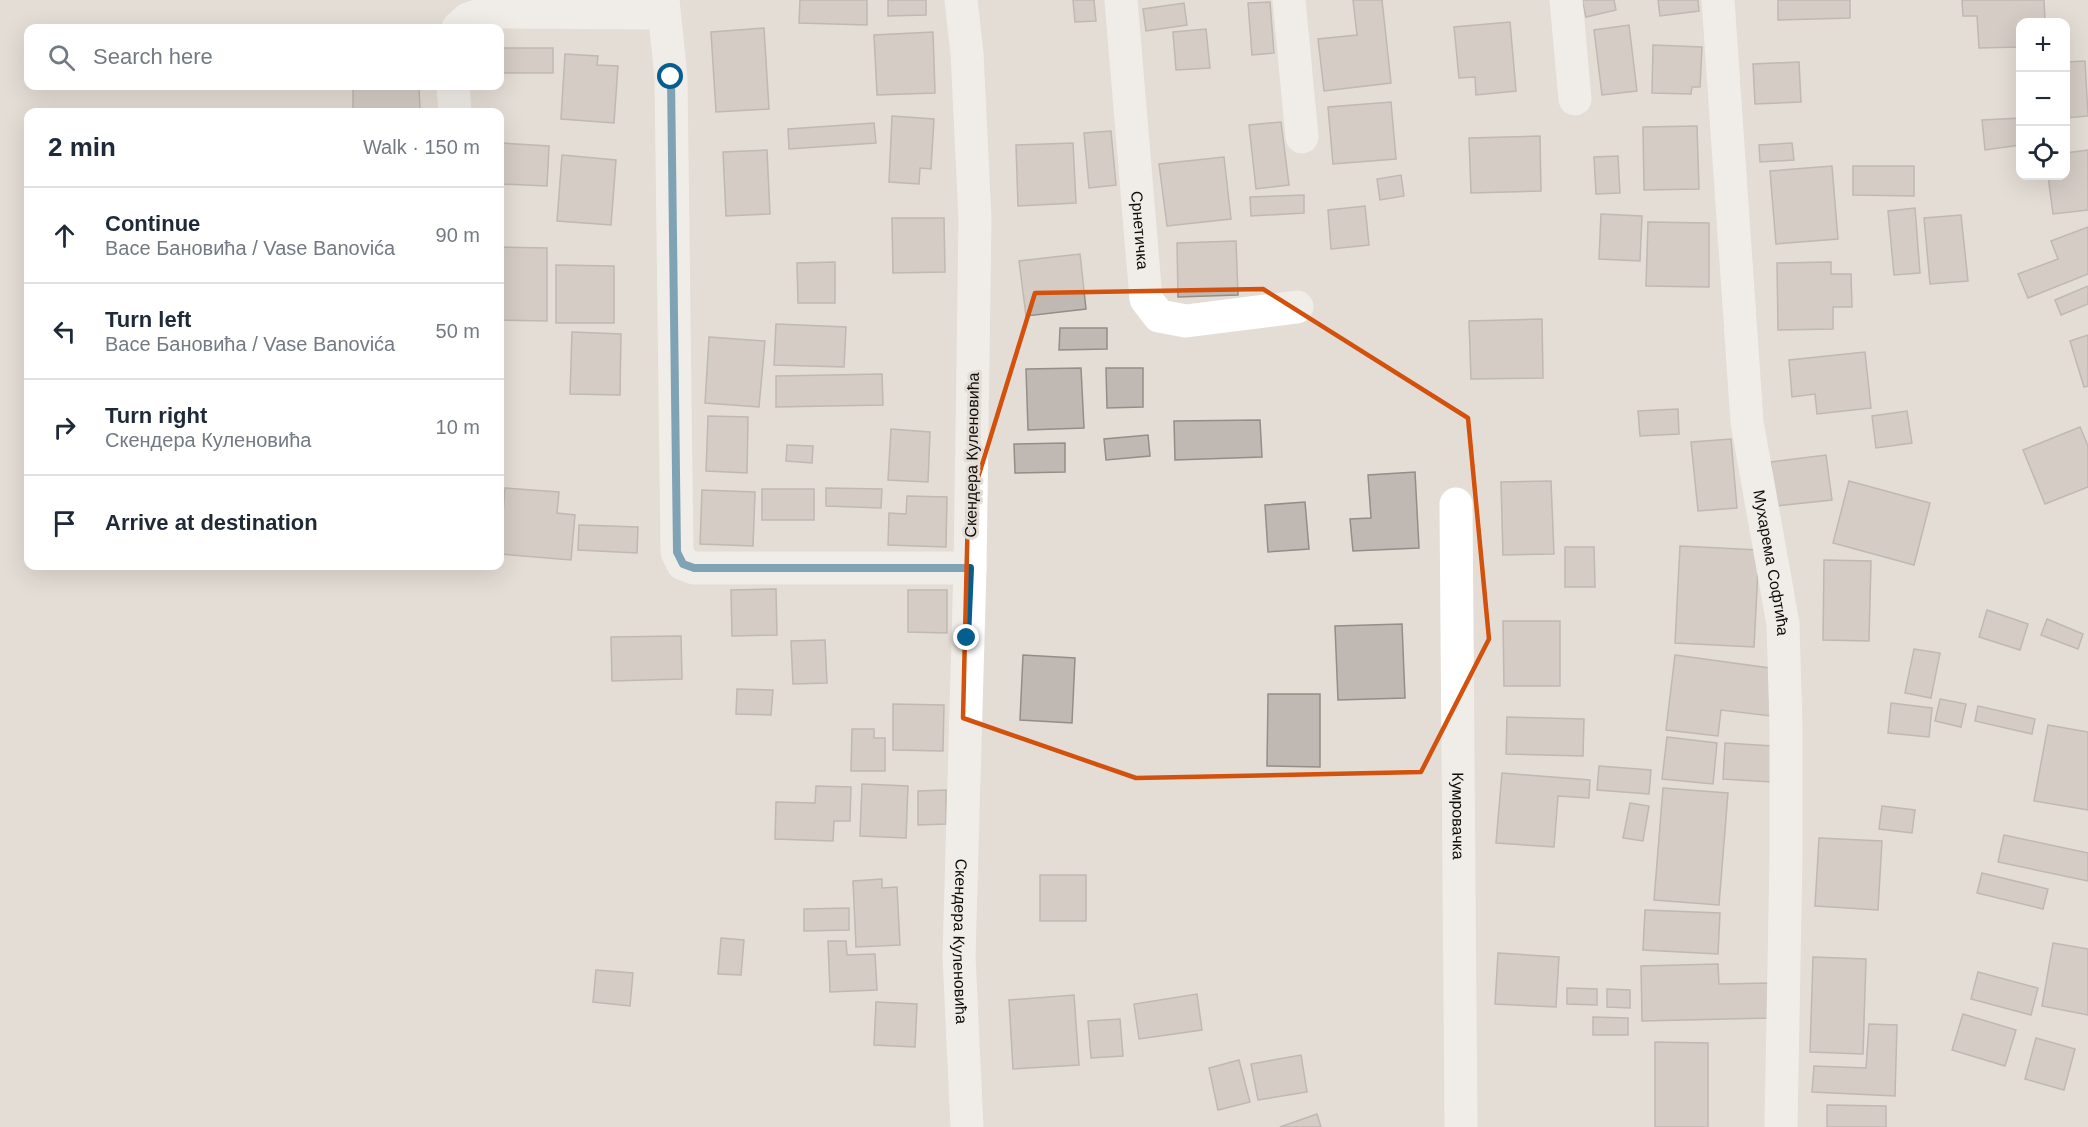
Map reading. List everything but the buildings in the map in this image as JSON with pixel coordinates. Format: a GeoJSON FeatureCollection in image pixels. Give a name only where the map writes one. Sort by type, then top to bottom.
{"type":"FeatureCollection","features":[{"type":"Feature","properties":{"kind":"street","name":"Скендера Куленовића"},"geometry":{"type":"LineString","coordinates":[[961,0],[967,52],[975,219],[970,568],[959,956],[968,1127]]}},
{"type":"Feature","properties":{"kind":"street","name":"Срнетичка"},"geometry":{"type":"LineString","coordinates":[[1120,0],[1146,298],[1159,316],[1186,321],[1297,308]]}},
{"type":"Feature","properties":{"kind":"street"},"geometry":{"type":"LineString","coordinates":[[1289,0],[1302,137]]}},
{"type":"Feature","properties":{"kind":"street"},"geometry":{"type":"LineString","coordinates":[[1566,0],[1575,99]]}},
{"type":"Feature","properties":{"kind":"street","name":"Мухарема Софтића"},"geometry":{"type":"LineString","coordinates":[[1718,0],[1747,422],[1783,624],[1786,833],[1780,1127]]}},
{"type":"Feature","properties":{"kind":"street"},"geometry":{"type":"LineString","coordinates":[[462,24],[468,19],[489,12],[663,6],[671,77],[677,552],[683,564],[694,568],[970,568]]}},
{"type":"Feature","properties":{"kind":"street"},"geometry":{"type":"LineString","coordinates":[[453,90],[455,108]]}},
{"type":"Feature","properties":{"kind":"street","name":"Кумровачка"},"geometry":{"type":"LineString","coordinates":[[1456,504],[1461,1127]]}},
{"type":"Feature","properties":{"kind":"highlighted area"},"geometry":{"type":"Polygon","coordinates":[[[1263,289],[1468,418],[1489,639],[1421,772],[1136,778],[963,718],[968,510],[1035,293],[1263,289]]]}},
{"type":"Feature","properties":{"kind":"route"},"geometry":{"type":"LineString","coordinates":[[671,77],[677,552],[683,564],[694,568],[970,568],[967,638]]}}]}
